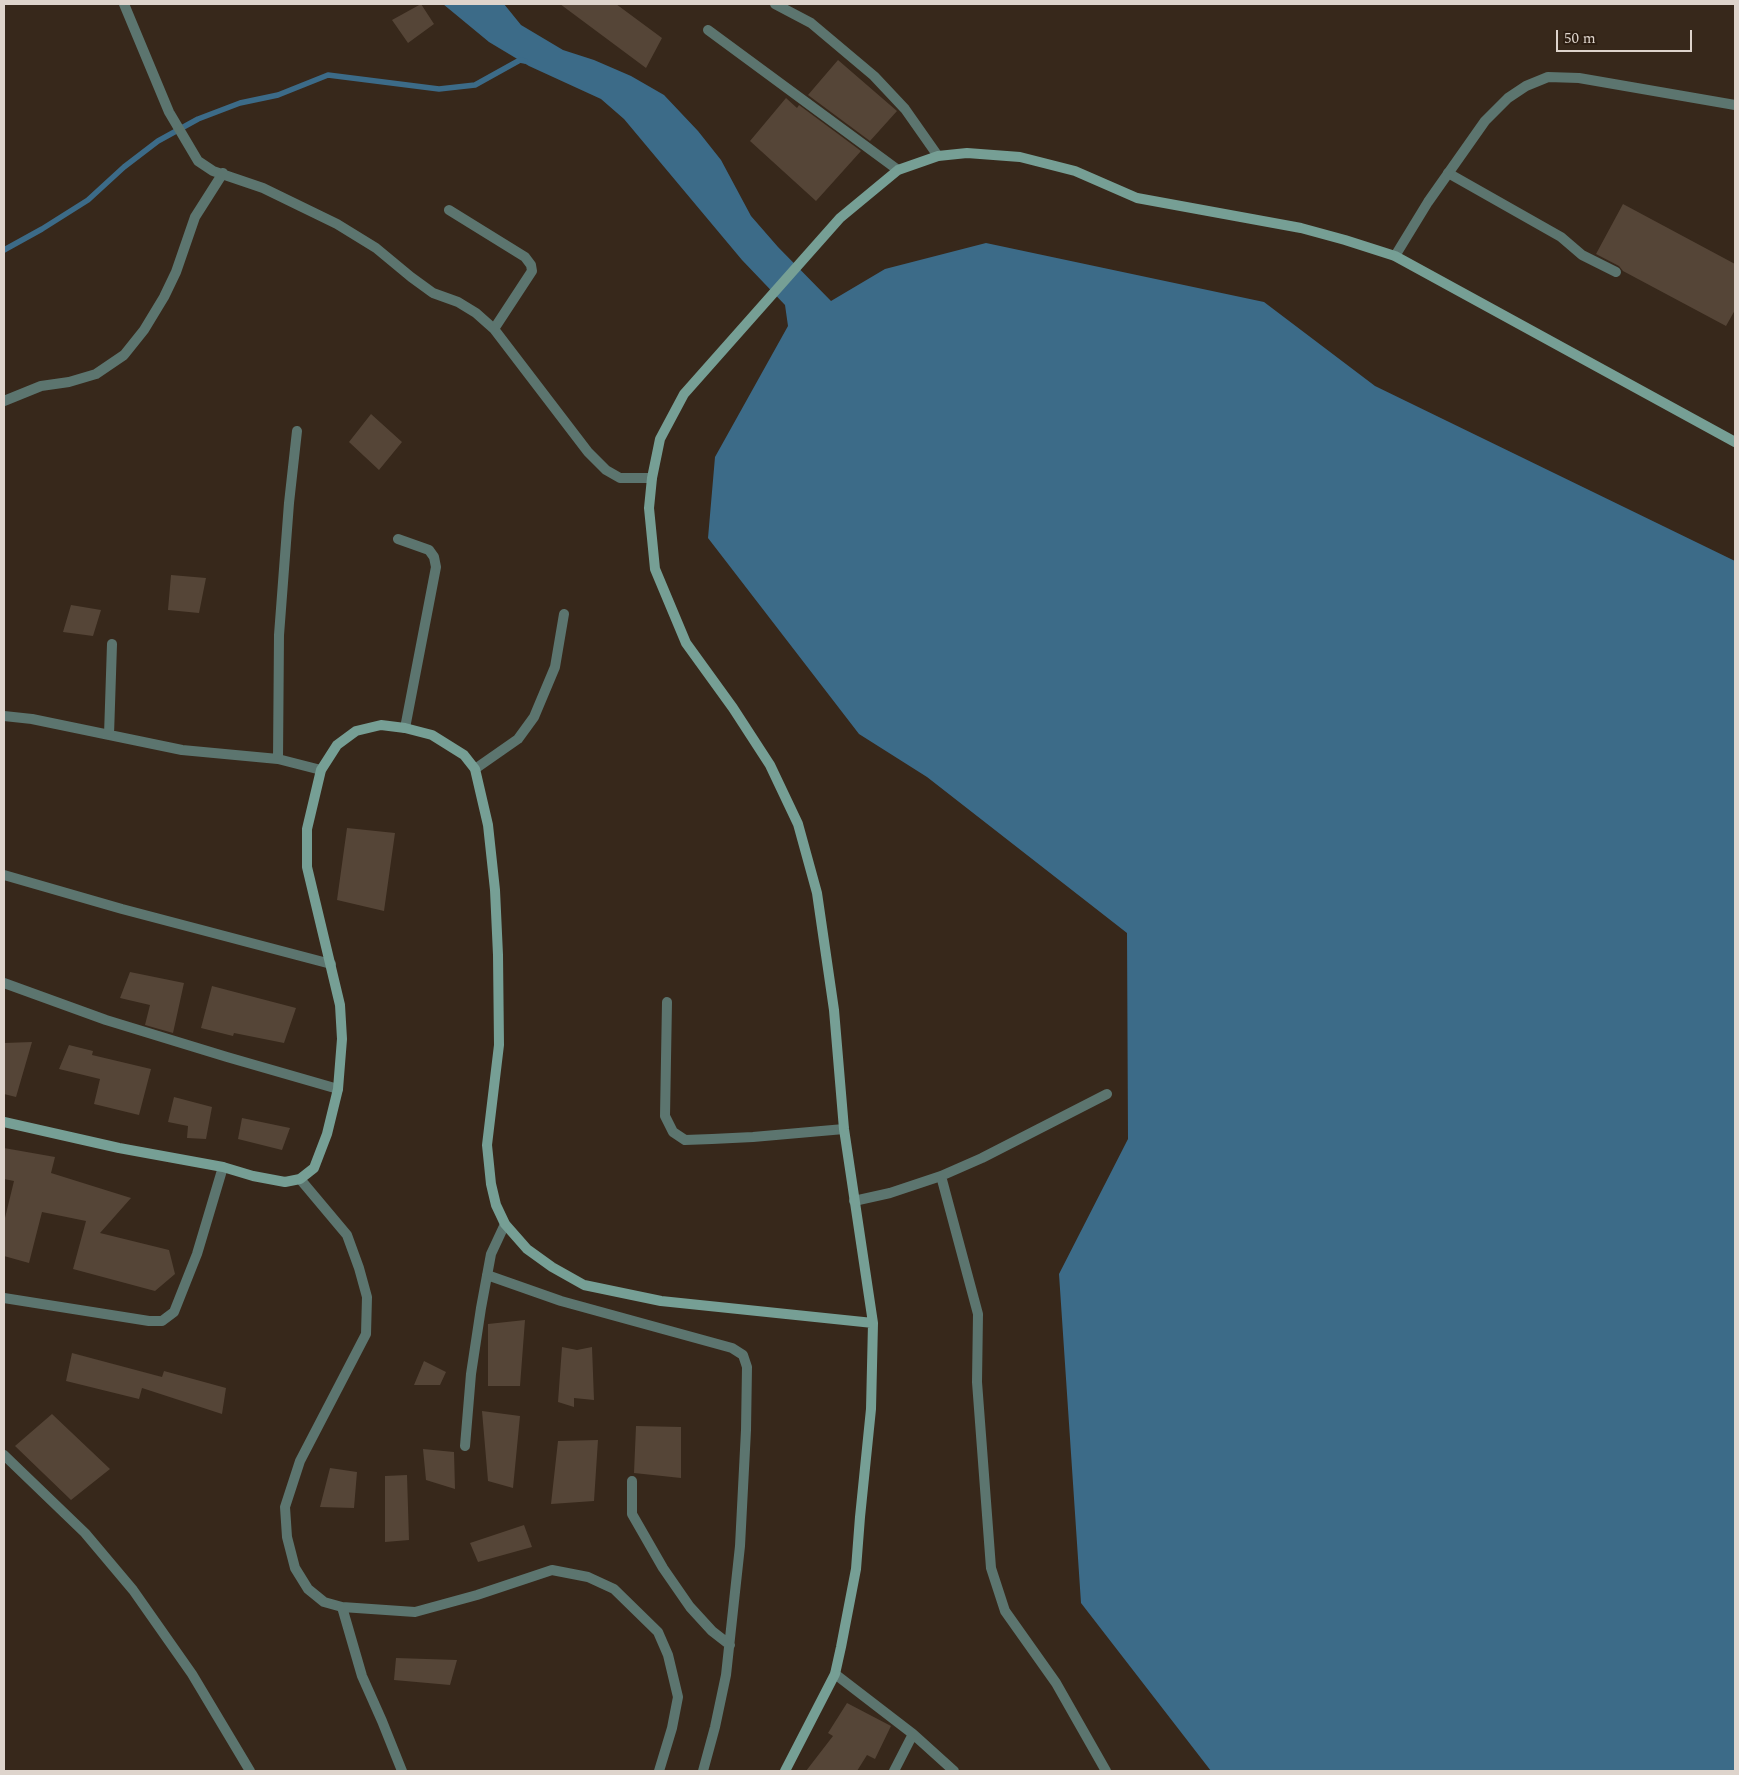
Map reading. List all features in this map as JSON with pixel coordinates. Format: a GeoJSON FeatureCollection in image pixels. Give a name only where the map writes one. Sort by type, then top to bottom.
{"type":"FeatureCollection","features":[{"type":"Feature","properties":{"kind":"street"},"geometry":{"type":"LineString","coordinates":[[124,4],[169,112],[198,161],[213,171],[262,188],[336,224],[376,248],[434,293],[458,302],[476,313],[494,329],[588,452],[606,470],[620,478],[652,478]]}},
{"type":"Feature","properties":{"kind":"street"},"geometry":{"type":"LineString","coordinates":[[775,4],[811,23],[874,76],[905,109],[938,156]]}},
{"type":"Feature","properties":{"kind":"street"},"geometry":{"type":"LineString","coordinates":[[708,30],[898,170]]}},
{"type":"Feature","properties":{"kind":"street"},"geometry":{"type":"LineString","coordinates":[[1395,256],[1448,173],[1485,121],[1508,98],[1526,86],[1548,77],[1579,78],[1735,105]]}},
{"type":"Feature","properties":{"kind":"street"},"geometry":{"type":"LineString","coordinates":[[785,1771],[835,1674],[856,1569],[870,1409],[874,1323],[844,1128],[834,1010],[818,903],[798,824],[770,765],[733,708],[686,643],[656,569],[649,508],[652,478],[660,439],[684,394],[840,218],[898,170],[938,156],[967,153],[1020,157],[1076,171],[1137,198],[1301,228],[1395,256],[1735,442]]}},
{"type":"Feature","properties":{"kind":"street"},"geometry":{"type":"LineString","coordinates":[[1448,173],[1561,237],[1582,255],[1616,272]]}},
{"type":"Feature","properties":{"kind":"street"},"geometry":{"type":"LineString","coordinates":[[4,401],[41,386],[69,382],[96,374],[124,355],[144,330],[164,297],[176,272],[195,217],[223,174]]}},
{"type":"Feature","properties":{"kind":"street"},"geometry":{"type":"LineString","coordinates":[[449,210],[525,257],[531,265],[532,271],[494,329]]}},
{"type":"Feature","properties":{"kind":"street"},"geometry":{"type":"LineString","coordinates":[[278,759],[279,635],[289,503],[297,431]]}},
{"type":"Feature","properties":{"kind":"street"},"geometry":{"type":"LineString","coordinates":[[398,539],[429,550],[434,557],[436,567],[404,728]]}},
{"type":"Feature","properties":{"kind":"street"},"geometry":{"type":"LineString","coordinates":[[475,769],[518,739],[534,717],[555,667],[564,614]]}},
{"type":"Feature","properties":{"kind":"street"},"geometry":{"type":"LineString","coordinates":[[109,735],[112,644]]}},
{"type":"Feature","properties":{"kind":"street"},"geometry":{"type":"LineString","coordinates":[[4,716],[32,719],[182,750],[278,759],[321,770]]}},
{"type":"Feature","properties":{"kind":"street"},"geometry":{"type":"LineString","coordinates":[[4,1122],[119,1148],[224,1167],[253,1176],[285,1182],[300,1179],[314,1168],[327,1134],[338,1088],[342,1039],[340,1005],[307,867],[307,828],[321,770],[337,745],[356,731],[380,725],[404,728],[432,735],[464,755],[475,769],[488,825],[495,890],[499,1045],[487,1145],[491,1184],[496,1205],[505,1224],[527,1249],[552,1267],[584,1285],[661,1301],[874,1323]]}},
{"type":"Feature","properties":{"kind":"street"},"geometry":{"type":"LineString","coordinates":[[4,874],[122,909],[331,964]]}},
{"type":"Feature","properties":{"kind":"street"},"geometry":{"type":"LineString","coordinates":[[4,983],[106,1020],[338,1088]]}},
{"type":"Feature","properties":{"kind":"street"},"geometry":{"type":"LineString","coordinates":[[667,1002],[665,1116],[673,1132],[685,1140],[712,1140],[844,1128]]}},
{"type":"Feature","properties":{"kind":"street"},"geometry":{"type":"LineString","coordinates":[[854,1201],[890,1193],[940,1176],[982,1158],[1107,1094]]}},
{"type":"Feature","properties":{"kind":"street"},"geometry":{"type":"LineString","coordinates":[[4,1298],[150,1321],[162,1321],[174,1312],[197,1254],[224,1167]]}},
{"type":"Feature","properties":{"kind":"street"},"geometry":{"type":"LineString","coordinates":[[940,1176],[978,1314],[977,1382],[991,1568],[1005,1611],[1056,1683],[1106,1771]]}},
{"type":"Feature","properties":{"kind":"street"},"geometry":{"type":"LineString","coordinates":[[300,1179],[347,1235],[360,1268],[367,1297],[366,1334],[300,1461],[285,1507],[287,1536],[295,1568],[308,1589],[324,1602],[342,1607],[415,1612],[477,1595],[552,1570],[588,1577],[614,1589],[658,1632],[668,1655],[678,1697],[672,1728],[659,1771]]}},
{"type":"Feature","properties":{"kind":"street"},"geometry":{"type":"LineString","coordinates":[[464,1446],[472,1374],[491,1254],[505,1224]]}},
{"type":"Feature","properties":{"kind":"street"},"geometry":{"type":"LineString","coordinates":[[487,1276],[560,1301],[732,1348],[743,1355],[746,1367],[746,1430],[740,1546],[730,1645],[715,1727],[703,1771]]}},
{"type":"Feature","properties":{"kind":"street"},"geometry":{"type":"LineString","coordinates":[[4,1455],[85,1533],[132,1590],[192,1674],[250,1771]]}},
{"type":"Feature","properties":{"kind":"street"},"geometry":{"type":"LineString","coordinates":[[632,1481],[632,1514],[663,1568],[690,1607],[712,1631],[730,1645]]}},
{"type":"Feature","properties":{"kind":"street"},"geometry":{"type":"LineString","coordinates":[[342,1607],[362,1676],[402,1771]]}},
{"type":"Feature","properties":{"kind":"street"},"geometry":{"type":"LineString","coordinates":[[835,1674],[913,1734],[954,1771]]}},
{"type":"Feature","properties":{"kind":"street"},"geometry":{"type":"LineString","coordinates":[[894,1771],[913,1734]]}},
{"type":"Feature","properties":{"kind":"water"},"geometry":{"type":"Polygon","coordinates":[[[443,4],[504,4],[521,25],[563,50],[594,60],[631,76],[664,95],[698,131],[721,160],[751,216],[778,247],[831,301],[885,269],[986,243],[1264,302],[1375,386],[1735,561],[1735,1771],[1211,1771],[1081,1603],[1059,1274],[1128,1139],[1127,933],[927,777],[859,734],[708,538],[715,457],[788,326],[785,305],[742,260],[624,119],[601,99],[529,66],[489,42],[443,4]]]}},
{"type":"Feature","properties":{"kind":"building"},"geometry":{"type":"Polygon","coordinates":[[[421,4],[434,24],[408,43],[392,20],[421,4]]]}},
{"type":"Feature","properties":{"kind":"building"},"geometry":{"type":"Polygon","coordinates":[[[560,4],[616,4],[662,38],[646,68],[560,4]]]}},
{"type":"Feature","properties":{"kind":"building"},"geometry":{"type":"Polygon","coordinates":[[[838,60],[897,111],[870,141],[808,95],[838,60]]]}},
{"type":"Feature","properties":{"kind":"building"},"geometry":{"type":"Polygon","coordinates":[[[786,98],[797,108],[799,105],[861,151],[816,201],[750,141],[786,98]]]}},
{"type":"Feature","properties":{"kind":"building"},"geometry":{"type":"Polygon","coordinates":[[[1623,204],[1735,264],[1735,310],[1726,326],[1623,271],[1619,266],[1596,254],[1623,204]]]}},
{"type":"Feature","properties":{"kind":"building"},"geometry":{"type":"Polygon","coordinates":[[[371,414],[402,442],[379,470],[349,442],[371,414]]]}},
{"type":"Feature","properties":{"kind":"building"},"geometry":{"type":"Polygon","coordinates":[[[171,575],[206,578],[199,613],[168,610],[171,575]]]}},
{"type":"Feature","properties":{"kind":"building"},"geometry":{"type":"Polygon","coordinates":[[[71,605],[101,610],[93,636],[63,632],[71,605]]]}},
{"type":"Feature","properties":{"kind":"building"},"geometry":{"type":"Polygon","coordinates":[[[347,828],[395,833],[384,911],[337,900],[347,828]]]}},
{"type":"Feature","properties":{"kind":"building"},"geometry":{"type":"Polygon","coordinates":[[[130,972],[184,983],[173,1033],[145,1025],[150,1005],[120,998],[130,972]]]}},
{"type":"Feature","properties":{"kind":"building"},"geometry":{"type":"Polygon","coordinates":[[[212,986],[296,1008],[284,1043],[234,1033],[233,1036],[201,1028],[212,986]]]}},
{"type":"Feature","properties":{"kind":"building"},"geometry":{"type":"Polygon","coordinates":[[[32,1042],[16,1097],[4,1094],[4,1043],[32,1042]]]}},
{"type":"Feature","properties":{"kind":"building"},"geometry":{"type":"Polygon","coordinates":[[[69,1045],[93,1051],[92,1055],[151,1069],[139,1115],[94,1104],[100,1079],[59,1069],[69,1045]]]}},
{"type":"Feature","properties":{"kind":"building"},"geometry":{"type":"Polygon","coordinates":[[[174,1097],[212,1107],[206,1139],[187,1138],[188,1126],[168,1122],[174,1097]]]}},
{"type":"Feature","properties":{"kind":"building"},"geometry":{"type":"Polygon","coordinates":[[[242,1118],[290,1128],[282,1150],[238,1139],[242,1118]]]}},
{"type":"Feature","properties":{"kind":"building"},"geometry":{"type":"Polygon","coordinates":[[[4,1148],[55,1157],[51,1173],[131,1198],[100,1233],[169,1250],[175,1274],[155,1291],[73,1269],[86,1221],[42,1212],[29,1263],[4,1256],[4,1222],[14,1181],[4,1179],[4,1148]]]}},
{"type":"Feature","properties":{"kind":"building"},"geometry":{"type":"Polygon","coordinates":[[[525,1320],[520,1386],[488,1386],[488,1324],[525,1320]]]}},
{"type":"Feature","properties":{"kind":"building"},"geometry":{"type":"Polygon","coordinates":[[[562,1347],[577,1350],[592,1347],[594,1400],[574,1398],[574,1407],[558,1402],[562,1347]]]}},
{"type":"Feature","properties":{"kind":"building"},"geometry":{"type":"Polygon","coordinates":[[[72,1353],[162,1377],[164,1371],[226,1388],[222,1414],[142,1388],[139,1399],[66,1381],[72,1353]]]}},
{"type":"Feature","properties":{"kind":"building"},"geometry":{"type":"Polygon","coordinates":[[[424,1361],[446,1372],[440,1385],[414,1385],[424,1361]]]}},
{"type":"Feature","properties":{"kind":"building"},"geometry":{"type":"Polygon","coordinates":[[[482,1411],[520,1416],[513,1488],[488,1481],[482,1411]]]}},
{"type":"Feature","properties":{"kind":"building"},"geometry":{"type":"Polygon","coordinates":[[[52,1414],[110,1469],[71,1500],[15,1446],[52,1414]]]}},
{"type":"Feature","properties":{"kind":"building"},"geometry":{"type":"Polygon","coordinates":[[[636,1426],[681,1427],[681,1478],[634,1473],[636,1426]]]}},
{"type":"Feature","properties":{"kind":"building"},"geometry":{"type":"Polygon","coordinates":[[[598,1440],[594,1501],[551,1504],[558,1441],[598,1440]]]}},
{"type":"Feature","properties":{"kind":"building"},"geometry":{"type":"Polygon","coordinates":[[[423,1449],[454,1452],[455,1489],[426,1480],[423,1449]]]}},
{"type":"Feature","properties":{"kind":"building"},"geometry":{"type":"Polygon","coordinates":[[[330,1468],[357,1472],[354,1508],[320,1507],[330,1468]]]}},
{"type":"Feature","properties":{"kind":"building"},"geometry":{"type":"Polygon","coordinates":[[[407,1475],[409,1540],[385,1542],[385,1476],[407,1475]]]}},
{"type":"Feature","properties":{"kind":"building"},"geometry":{"type":"Polygon","coordinates":[[[524,1525],[532,1547],[478,1562],[470,1543],[524,1525]]]}},
{"type":"Feature","properties":{"kind":"building"},"geometry":{"type":"Polygon","coordinates":[[[396,1658],[457,1660],[450,1685],[394,1680],[396,1658]]]}},
{"type":"Feature","properties":{"kind":"building"},"geometry":{"type":"Polygon","coordinates":[[[847,1703],[891,1726],[875,1759],[867,1755],[857,1771],[806,1771],[833,1736],[828,1733],[847,1703]]]}},
{"type":"Feature","properties":{"kind":"waterway"},"geometry":{"type":"LineString","coordinates":[[4,250],[88,200],[124,167],[158,141],[198,119],[240,103],[278,95],[328,75],[439,89],[475,85],[520,60],[525,61]]}}]}
